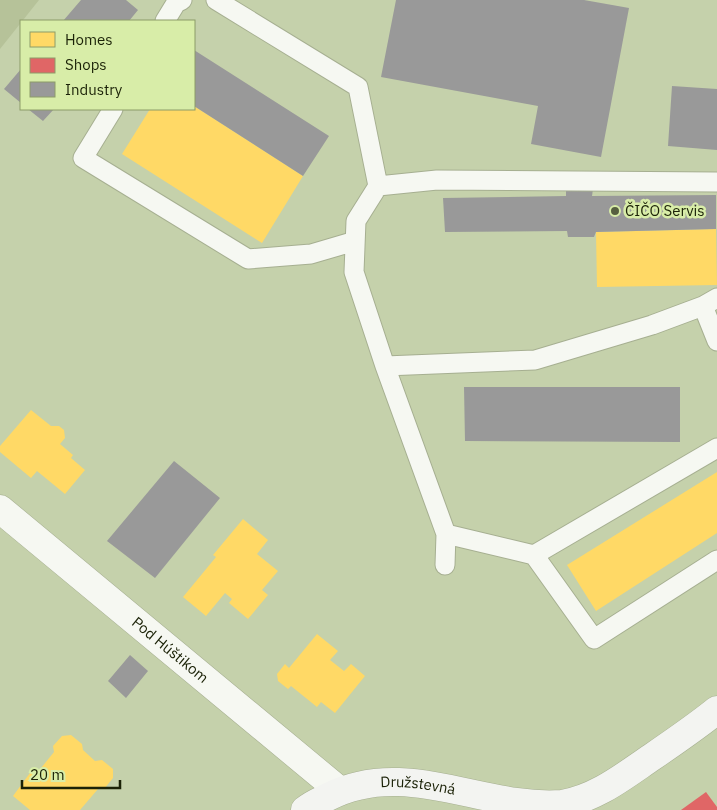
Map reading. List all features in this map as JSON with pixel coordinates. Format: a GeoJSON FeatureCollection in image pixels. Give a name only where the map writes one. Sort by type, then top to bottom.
{"type":"FeatureCollection","features":[{"type":"Feature","properties":{"kind":"street","name":"Pod Húštikom"},"geometry":{"type":"LineString","coordinates":[[0,509],[340,791]]}},
{"type":"Feature","properties":{"kind":"street","name":"Družstevná"},"geometry":{"type":"LineString","coordinates":[[305,810],[340,791],[375,783],[414,784],[447,790],[467,802],[488,801],[518,806],[561,807],[599,792],[717,710]]}},
{"type":"Feature","properties":{"kind":"lane"},"geometry":{"type":"LineString","coordinates":[[166,20],[176,3],[182,0]]}},
{"type":"Feature","properties":{"kind":"lane"},"geometry":{"type":"LineString","coordinates":[[216,0],[358,87],[378,186],[356,221],[354,272],[385,366],[446,534],[445,565]]}},
{"type":"Feature","properties":{"kind":"lane"},"geometry":{"type":"LineString","coordinates":[[112,110],[83,158],[248,259],[311,254],[355,241]]}},
{"type":"Feature","properties":{"kind":"lane"},"geometry":{"type":"LineString","coordinates":[[378,186],[437,180],[717,182]]}},
{"type":"Feature","properties":{"kind":"lane"},"geometry":{"type":"LineString","coordinates":[[385,366],[535,360],[652,325],[710,302],[717,341]]}},
{"type":"Feature","properties":{"kind":"lane"},"geometry":{"type":"LineString","coordinates":[[534,555],[717,448]]}},
{"type":"Feature","properties":{"kind":"lane"},"geometry":{"type":"LineString","coordinates":[[446,534],[534,555],[594,639],[717,560]]}},
{"type":"Feature","properties":{"kind":"green space"},"geometry":{"type":"Polygon","coordinates":[[[0,0],[39,0],[23,20],[20,20],[20,24],[0,49],[0,0]]]}},
{"type":"Feature","properties":{"kind":"building: Homes"},"geometry":{"type":"Polygon","coordinates":[[[195,107],[303,176],[262,243],[122,154],[149,110],[195,110],[195,107]]]}},
{"type":"Feature","properties":{"kind":"building: Homes"},"geometry":{"type":"Polygon","coordinates":[[[716,229],[717,285],[597,287],[596,232],[716,229]]]}},
{"type":"Feature","properties":{"kind":"building: Homes"},"geometry":{"type":"Polygon","coordinates":[[[31,410],[51,426],[59,426],[64,430],[65,438],[60,444],[73,455],[71,458],[85,470],[65,494],[37,471],[31,478],[0,452],[0,446],[31,410]]]}},
{"type":"Feature","properties":{"kind":"building: Homes"},"geometry":{"type":"Polygon","coordinates":[[[717,472],[717,533],[596,611],[567,565],[717,472]]]}},
{"type":"Feature","properties":{"kind":"building: Homes"},"geometry":{"type":"Polygon","coordinates":[[[243,519],[268,540],[257,554],[278,571],[262,590],[268,595],[248,619],[229,603],[232,599],[225,593],[206,616],[183,597],[216,557],[213,555],[243,519]]]}},
{"type":"Feature","properties":{"kind":"building: Homes"},"geometry":{"type":"Polygon","coordinates":[[[317,634],[338,651],[330,660],[344,671],[351,664],[365,676],[335,713],[321,702],[317,707],[291,686],[288,689],[278,681],[277,674],[285,664],[289,668],[317,634]]]}},
{"type":"Feature","properties":{"kind":"building: Homes"},"geometry":{"type":"Polygon","coordinates":[[[71,735],[82,744],[83,750],[95,761],[102,760],[113,769],[113,778],[104,789],[98,789],[80,810],[30,810],[13,796],[30,773],[37,773],[54,752],[53,746],[62,736],[71,735]]]}},
{"type":"Feature","properties":{"kind":"building: Shops"},"geometry":{"type":"Polygon","coordinates":[[[706,792],[717,807],[717,810],[681,810],[706,792]]]}},
{"type":"Feature","properties":{"kind":"building: Industry"},"geometry":{"type":"Polygon","coordinates":[[[81,0],[126,0],[138,10],[130,20],[64,20],[81,0]]]}},
{"type":"Feature","properties":{"kind":"building: Industry"},"geometry":{"type":"Polygon","coordinates":[[[396,0],[584,0],[629,8],[601,157],[531,144],[538,106],[381,77],[396,0]]]}},
{"type":"Feature","properties":{"kind":"building: Industry"},"geometry":{"type":"Polygon","coordinates":[[[195,51],[329,136],[303,176],[195,107],[195,51]]]}},
{"type":"Feature","properties":{"kind":"building: Industry"},"geometry":{"type":"Polygon","coordinates":[[[20,70],[20,102],[4,89],[20,70]]]}},
{"type":"Feature","properties":{"kind":"building: Industry"},"geometry":{"type":"Polygon","coordinates":[[[672,86],[717,89],[717,150],[668,146],[672,86]]]}},
{"type":"Feature","properties":{"kind":"building: Industry"},"geometry":{"type":"Polygon","coordinates":[[[29,110],[53,110],[43,121],[29,110]]]}},
{"type":"Feature","properties":{"kind":"building: Industry"},"geometry":{"type":"Polygon","coordinates":[[[566,189],[593,189],[592,196],[716,195],[716,229],[596,232],[594,237],[568,237],[567,231],[445,232],[443,198],[566,196],[566,189]]]}},
{"type":"Feature","properties":{"kind":"building: Industry"},"geometry":{"type":"Polygon","coordinates":[[[464,387],[680,387],[680,442],[465,441],[464,387]]]}},
{"type":"Feature","properties":{"kind":"building: Industry"},"geometry":{"type":"Polygon","coordinates":[[[174,461],[220,498],[155,578],[107,541],[174,461]]]}},
{"type":"Feature","properties":{"kind":"building: Industry"},"geometry":{"type":"Polygon","coordinates":[[[130,655],[148,671],[126,698],[108,681],[130,655]]]}},
{"type":"Feature","properties":{"kind":"place","name":"ČIČO Servis"},"geometry":{"type":"Point","coordinates":[615,211]}}]}
